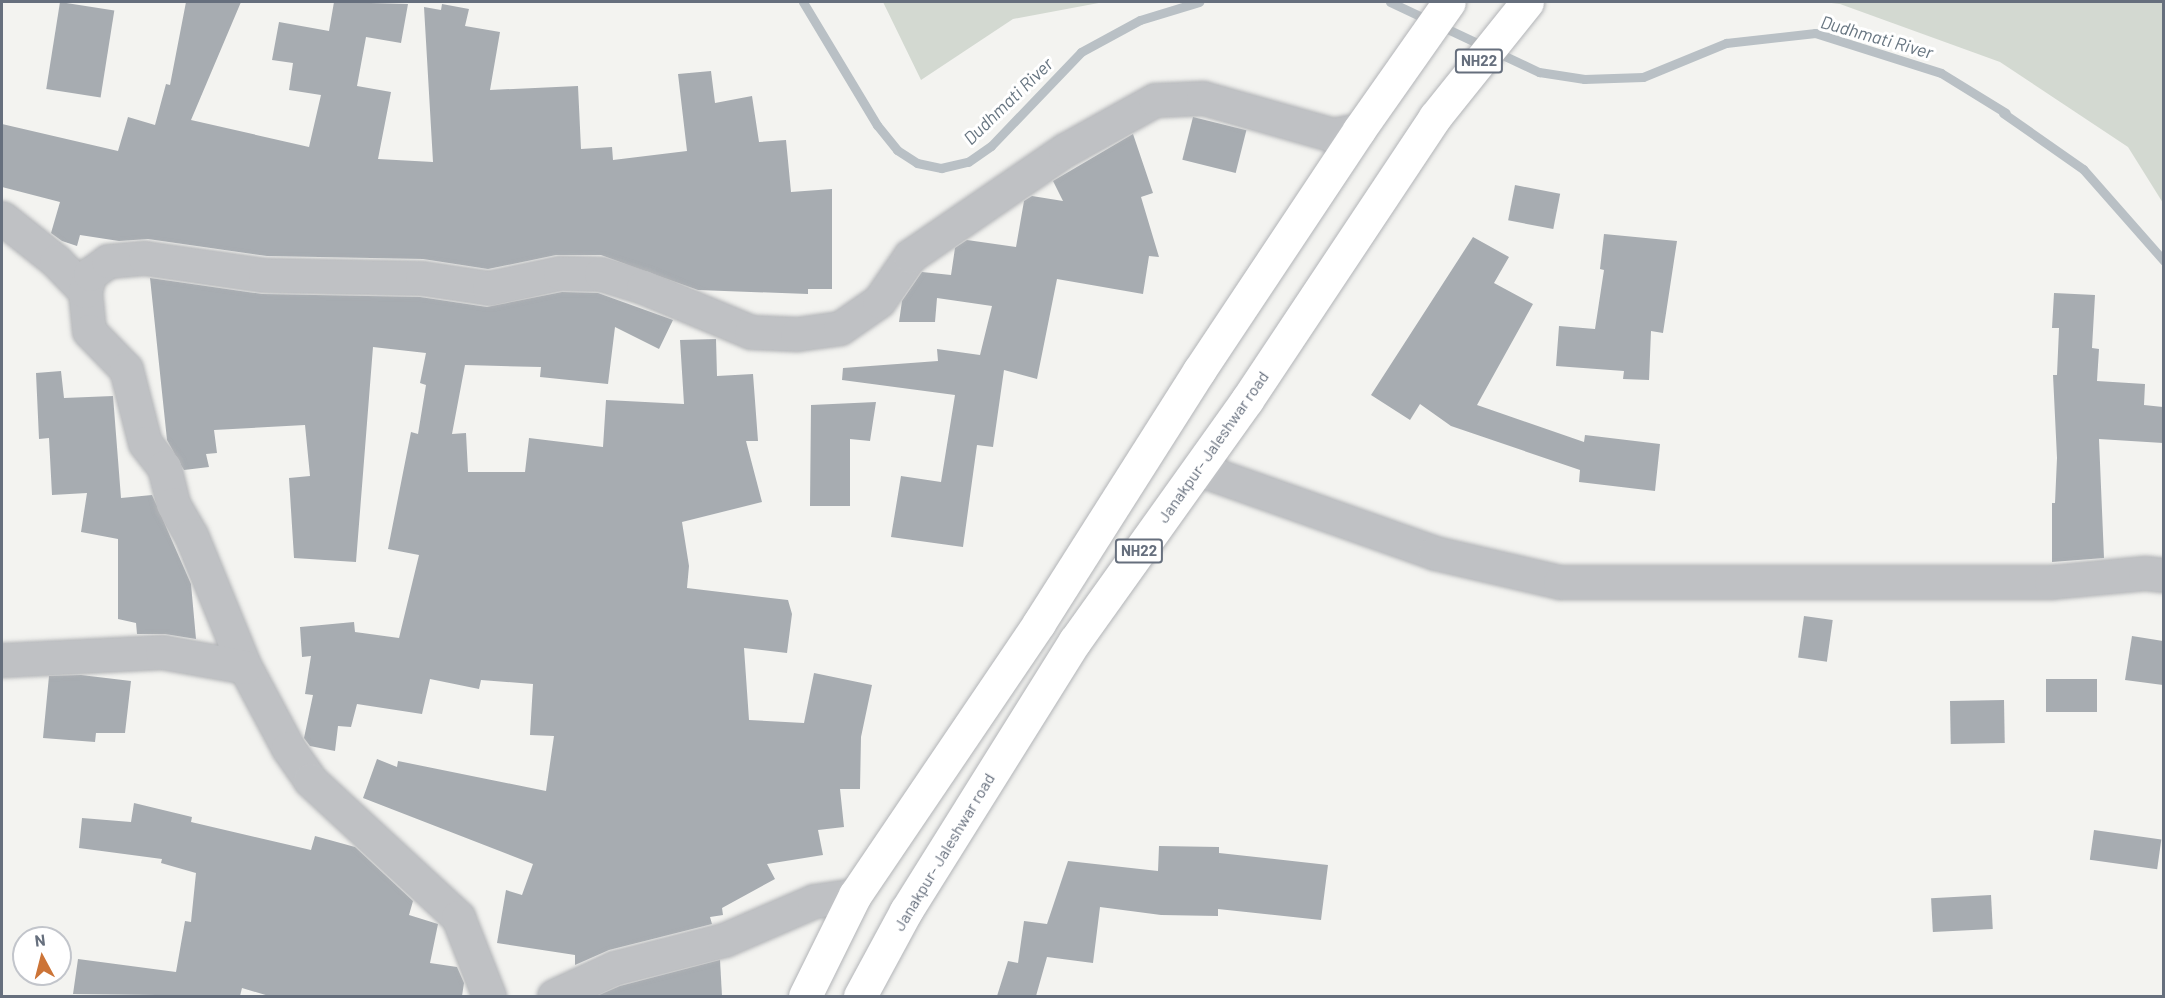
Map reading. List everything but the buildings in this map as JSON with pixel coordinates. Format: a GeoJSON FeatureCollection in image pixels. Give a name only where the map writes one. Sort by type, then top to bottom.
{"type":"FeatureCollection","features":[{"type":"Feature","properties":{"kind":"highway","name":"NH22"},"geometry":{"type":"LineString","coordinates":[[805,996],[855,895],[1039,623],[1199,371],[1359,130],[1390,91],[1449,2]]}},
{"type":"Feature","properties":{"kind":"highway","name":"Janakpur- Jaleshwar road"},"geometry":{"type":"LineString","coordinates":[[860,996],[906,911],[1075,641],[1198,469],[1435,117],[1525,3]]}},
{"type":"Feature","properties":{"kind":"street"},"geometry":{"type":"LineString","coordinates":[[489,996],[458,917],[310,780],[263,707],[244,667],[191,535],[173,504],[164,467],[145,443],[126,369],[89,331],[85,291],[90,274],[108,261],[145,258],[265,275],[422,278],[489,288],[560,273],[601,274],[643,287],[751,332],[797,334],[840,328],[879,301],[910,256],[1065,150],[1155,100],[1203,98],[1333,135],[1359,130]]}},
{"type":"Feature","properties":{"kind":"street"},"geometry":{"type":"LineString","coordinates":[[2,218],[56,261],[85,291]]}},
{"type":"Feature","properties":{"kind":"street"},"geometry":{"type":"LineString","coordinates":[[1198,469],[1435,554],[1560,582],[2050,582],[2145,573],[2163,574]]}},
{"type":"Feature","properties":{"kind":"street"},"geometry":{"type":"LineString","coordinates":[[2,660],[162,652],[244,667]]}},
{"type":"Feature","properties":{"kind":"street"},"geometry":{"type":"LineString","coordinates":[[554,996],[614,968],[724,940],[814,901],[855,895]]}},
{"type":"Feature","properties":{"kind":"shaded area"},"geometry":{"type":"Polygon","coordinates":[[[883,2],[1104,2],[1013,19],[921,80],[883,2]]]}},
{"type":"Feature","properties":{"kind":"shaded area"},"geometry":{"type":"Polygon","coordinates":[[[1823,2],[2163,2],[2163,203],[2128,147],[2000,62],[1840,4],[1823,2]]]}},
{"type":"Feature","properties":{"kind":"waterway","name":"Dudhmati River"},"geometry":{"type":"LineString","coordinates":[[803,2],[877,125],[897,150],[917,163],[941,168],[968,162],[991,146],[1081,52],[1140,20],[1199,2]]}},
{"type":"Feature","properties":{"kind":"waterway","name":"Dudhmati River"},"geometry":{"type":"LineString","coordinates":[[1390,2],[1539,72],[1584,79],[1643,77],[1726,43],[1815,33],[1941,73],[2006,113]]}},
{"type":"Feature","properties":{"kind":"waterway"},"geometry":{"type":"LineString","coordinates":[[2003,113],[2083,169],[2164,261]]}}]}
